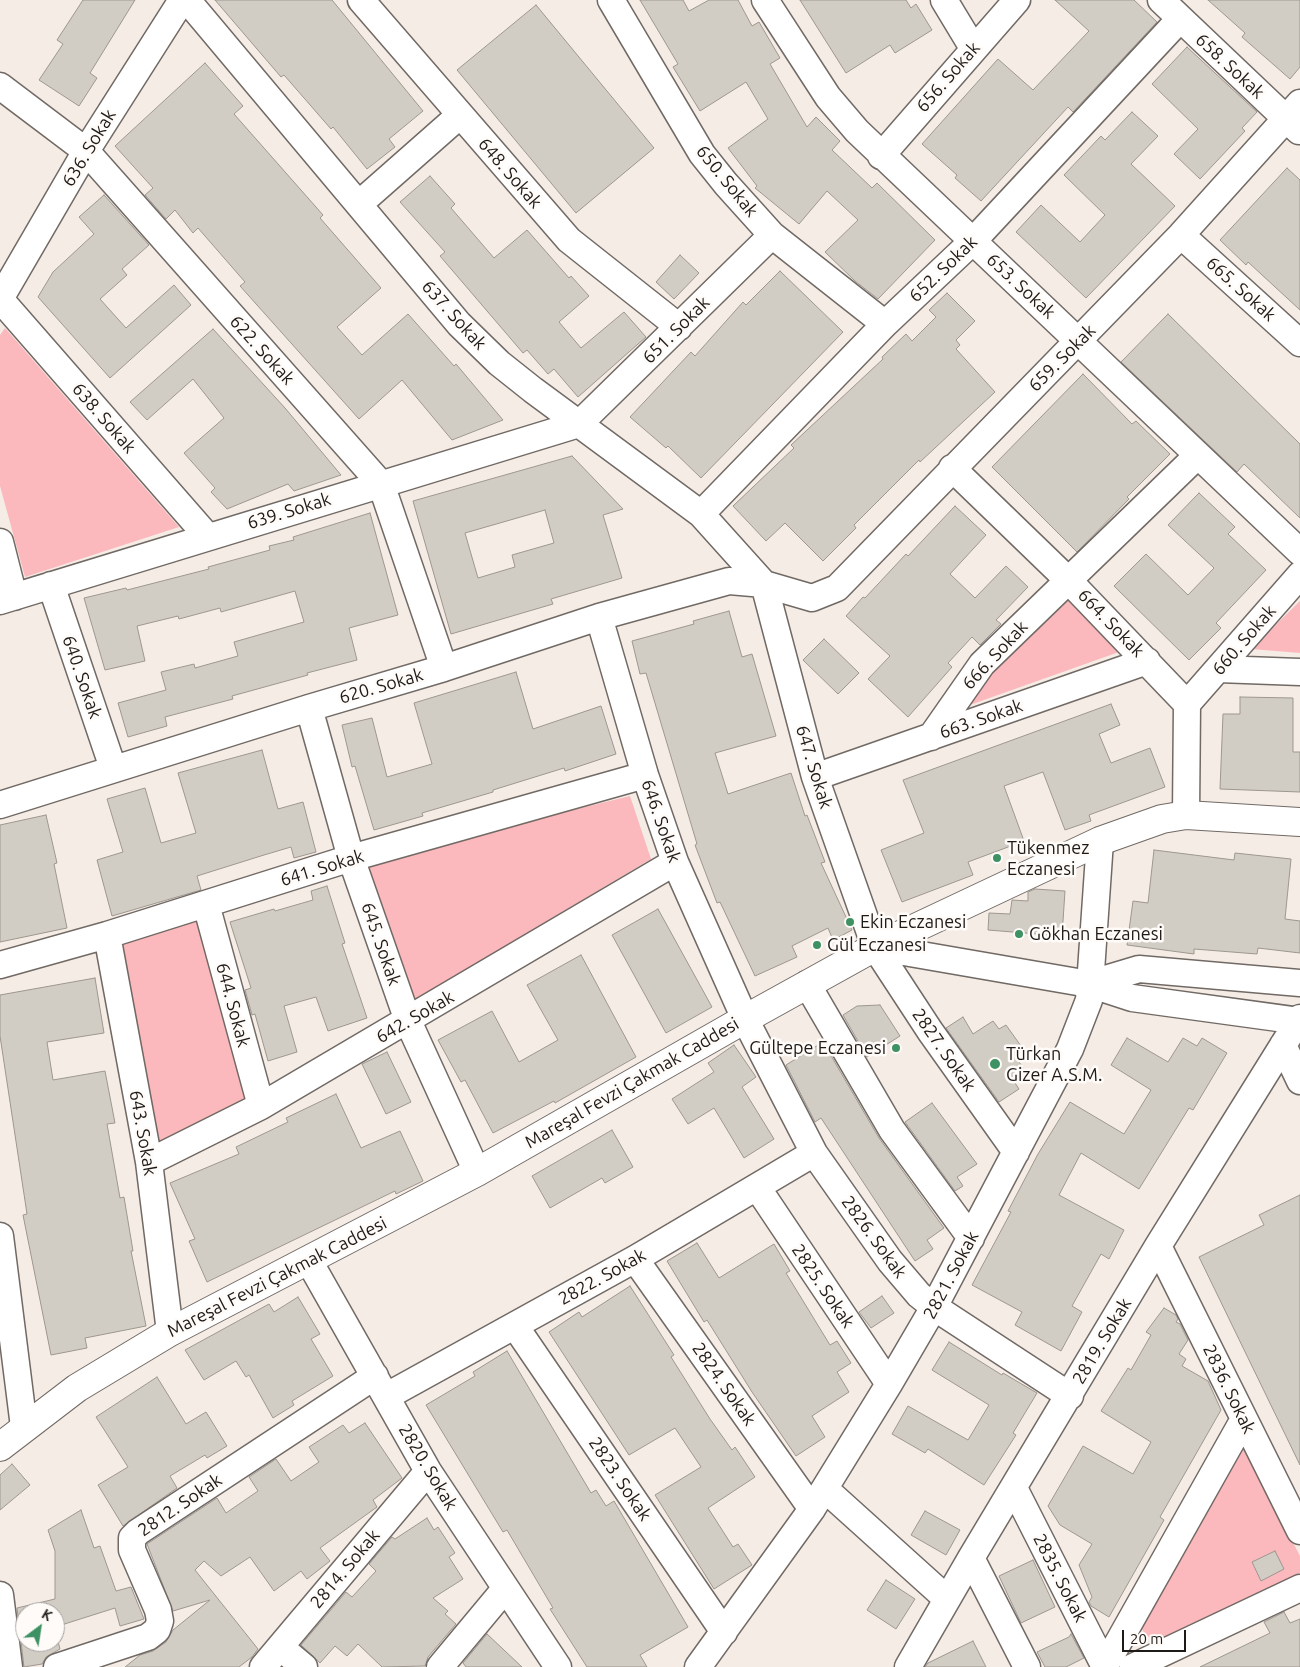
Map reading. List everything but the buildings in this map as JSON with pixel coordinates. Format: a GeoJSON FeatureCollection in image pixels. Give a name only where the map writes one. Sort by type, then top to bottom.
{"type":"FeatureCollection","features":[{"type":"Feature","properties":{"kind":"main road","name":"Mareşal Fevzi Çakmak Caddesi"},"geometry":{"type":"LineString","coordinates":[[0,1447],[77,1388],[170,1332],[478,1172],[745,1018],[875,947],[1100,842],[1162,819],[1186,815],[1300,822]]}},
{"type":"Feature","properties":{"kind":"street","name":"636. Sokak"},"geometry":{"type":"LineString","coordinates":[[0,299],[86,151],[182,0]]}},
{"type":"Feature","properties":{"kind":"street","name":"637. Sokak"},"geometry":{"type":"LineString","coordinates":[[187,0],[459,324],[499,363],[701,514],[764,584]]}},
{"type":"Feature","properties":{"kind":"street","name":"650. Sokak"},"geometry":{"type":"LineString","coordinates":[[611,0],[702,154],[772,235],[885,324]]}},
{"type":"Feature","properties":{"kind":"street","name":"653. Sokak"},"geometry":{"type":"LineString","coordinates":[[765,0],[828,97],[881,156],[1079,341],[1300,552]]}},
{"type":"Feature","properties":{"kind":"street"},"geometry":{"type":"LineString","coordinates":[[944,0],[973,48]]}},
{"type":"Feature","properties":{"kind":"street","name":"656. Sokak"},"geometry":{"type":"LineString","coordinates":[[881,156],[973,48],[1017,0]]}},
{"type":"Feature","properties":{"kind":"street","name":"658. Sokak"},"geometry":{"type":"LineString","coordinates":[[1161,0],[1180,19],[1296,118]]}},
{"type":"Feature","properties":{"kind":"street","name":"648. Sokak"},"geometry":{"type":"LineString","coordinates":[[368,1],[460,115],[569,240],[679,327]]}},
{"type":"Feature","properties":{"kind":"street","name":"652. Sokak"},"geometry":{"type":"LineString","coordinates":[[701,514],[885,324],[973,241],[1180,19]]}},
{"type":"Feature","properties":{"kind":"street","name":"622. Sokak"},"geometry":{"type":"LineString","coordinates":[[0,86],[86,151],[381,484],[444,668]]}},
{"type":"Feature","properties":{"kind":"street"},"geometry":{"type":"LineString","coordinates":[[359,204],[460,115]]}},
{"type":"Feature","properties":{"kind":"street","name":"659. Sokak"},"geometry":{"type":"LineString","coordinates":[[812,598],[837,588],[952,468],[1079,341],[1296,118]]}},
{"type":"Feature","properties":{"kind":"street","name":"651. Sokak"},"geometry":{"type":"LineString","coordinates":[[579,424],[772,235]]}},
{"type":"Feature","properties":{"kind":"street","name":"665. Sokak"},"geometry":{"type":"LineString","coordinates":[[1181,235],[1300,344]]}},
{"type":"Feature","properties":{"kind":"street","name":"638. Sokak"},"geometry":{"type":"LineString","coordinates":[[0,299],[207,536]]}},
{"type":"Feature","properties":{"kind":"street","name":"639. Sokak"},"geometry":{"type":"LineString","coordinates":[[7,599],[207,536],[579,424]]}},
{"type":"Feature","properties":{"kind":"street","name":"666. Sokak"},"geometry":{"type":"LineString","coordinates":[[931,737],[982,664],[1198,455]]}},
{"type":"Feature","properties":{"kind":"street","name":"664. Sokak"},"geometry":{"type":"LineString","coordinates":[[952,468],[1069,581],[1187,704]]}},
{"type":"Feature","properties":{"kind":"street"},"geometry":{"type":"LineString","coordinates":[[0,542],[7,599]]}},
{"type":"Feature","properties":{"kind":"street","name":"660. Sokak"},"geometry":{"type":"LineString","coordinates":[[1187,704],[1300,575]]}},
{"type":"Feature","properties":{"kind":"street","name":"620. Sokak"},"geometry":{"type":"LineString","coordinates":[[0,805],[113,768],[444,668],[599,617],[729,581],[764,584],[812,598]]}},
{"type":"Feature","properties":{"kind":"street","name":"647. Sokak"},"geometry":{"type":"LineString","coordinates":[[764,584],[815,777],[875,947]]}},
{"type":"Feature","properties":{"kind":"street","name":"640. Sokak"},"geometry":{"type":"LineString","coordinates":[[51,585],[113,768]]}},
{"type":"Feature","properties":{"kind":"street","name":"646. Sokak"},"geometry":{"type":"LineString","coordinates":[[599,617],[645,775],[675,862],[745,1018]]}},
{"type":"Feature","properties":{"kind":"street","name":"663. Sokak"},"geometry":{"type":"LineString","coordinates":[[815,777],[1147,661]]}},
{"type":"Feature","properties":{"kind":"street"},"geometry":{"type":"LineString","coordinates":[[1218,669],[1300,672]]}},
{"type":"Feature","properties":{"kind":"street"},"geometry":{"type":"LineString","coordinates":[[1186,815],[1187,704]]}},
{"type":"Feature","properties":{"kind":"street","name":"645. Sokak"},"geometry":{"type":"LineString","coordinates":[[309,708],[351,858],[408,1021],[478,1172]]}},
{"type":"Feature","properties":{"kind":"street","name":"641. Sokak"},"geometry":{"type":"LineString","coordinates":[[0,965],[106,935],[351,858],[645,775]]}},
{"type":"Feature","properties":{"kind":"street","name":"2821. Sokak"},"geometry":{"type":"LineString","coordinates":[[698,1667],[819,1499],[889,1384],[934,1307],[1070,1049],[1088,1000],[1100,842]]}},
{"type":"Feature","properties":{"kind":"street","name":"642. Sokak"},"geometry":{"type":"LineString","coordinates":[[149,1162],[261,1106],[675,862]]}},
{"type":"Feature","properties":{"kind":"street","name":"644. Sokak"},"geometry":{"type":"LineString","coordinates":[[206,904],[261,1106]]}},
{"type":"Feature","properties":{"kind":"street","name":"643. Sokak"},"geometry":{"type":"LineString","coordinates":[[106,935],[149,1162],[170,1332]]}},
{"type":"Feature","properties":{"kind":"street"},"geometry":{"type":"LineString","coordinates":[[875,947],[1090,984],[1132,998],[1299,1020]]}},
{"type":"Feature","properties":{"kind":"street","name":"2827. Sokak"},"geometry":{"type":"LineString","coordinates":[[875,947],[930,1031],[1016,1152]]}},
{"type":"Feature","properties":{"kind":"street"},"geometry":{"type":"LineString","coordinates":[[1090,984],[1139,969],[1300,983]]}},
{"type":"Feature","properties":{"kind":"street"},"geometry":{"type":"LineString","coordinates":[[807,984],[892,1130],[971,1238]]}},
{"type":"Feature","properties":{"kind":"street","name":"2826. Sokak"},"geometry":{"type":"LineString","coordinates":[[745,1018],[814,1153],[904,1280],[934,1307],[1070,1396]]}},
{"type":"Feature","properties":{"kind":"street","name":"2819. Sokak"},"geometry":{"type":"LineString","coordinates":[[912,1665],[971,1558],[1070,1396],[1158,1246],[1299,1020]]}},
{"type":"Feature","properties":{"kind":"street"},"geometry":{"type":"LineString","coordinates":[[1283,1045],[1300,1081]]}},
{"type":"Feature","properties":{"kind":"street","name":"2822. Sokak"},"geometry":{"type":"LineString","coordinates":[[381,1386],[515,1326],[635,1259],[814,1153]]}},
{"type":"Feature","properties":{"kind":"street","name":"2825. Sokak"},"geometry":{"type":"LineString","coordinates":[[757,1187],[889,1384]]}},
{"type":"Feature","properties":{"kind":"street"},"geometry":{"type":"LineString","coordinates":[[0,1236],[24,1427]]}},
{"type":"Feature","properties":{"kind":"street","name":"2836. Sokak"},"geometry":{"type":"LineString","coordinates":[[1158,1246],[1300,1531]]}},
{"type":"Feature","properties":{"kind":"street","name":"2824. Sokak"},"geometry":{"type":"LineString","coordinates":[[635,1259],[819,1499],[947,1599]]}},
{"type":"Feature","properties":{"kind":"street","name":"2820. Sokak"},"geometry":{"type":"LineString","coordinates":[[309,1261],[428,1470],[558,1667]]}},
{"type":"Feature","properties":{"kind":"street","name":"2823. Sokak"},"geometry":{"type":"LineString","coordinates":[[515,1326],[724,1632]]}},
{"type":"Feature","properties":{"kind":"street","name":"2812. Sokak"},"geometry":{"type":"LineString","coordinates":[[57,1667],[148,1637],[157,1630],[160,1621],[158,1610],[132,1550],[132,1538],[138,1532],[381,1386]]}},
{"type":"Feature","properties":{"kind":"street"},"geometry":{"type":"LineString","coordinates":[[1105,1667],[1244,1419]]}},
{"type":"Feature","properties":{"kind":"street","name":"2814. Sokak"},"geometry":{"type":"LineString","coordinates":[[262,1667],[428,1470]]}},
{"type":"Feature","properties":{"kind":"street","name":"2835. Sokak"},"geometry":{"type":"LineString","coordinates":[[1014,1488],[1105,1667]]}},
{"type":"Feature","properties":{"kind":"street"},"geometry":{"type":"LineString","coordinates":[[971,1558],[1027,1667]]}},
{"type":"Feature","properties":{"kind":"street"},"geometry":{"type":"LineString","coordinates":[[1133,1667],[1300,1588]]}},
{"type":"Feature","properties":{"kind":"street"},"geometry":{"type":"LineString","coordinates":[[440,1667],[505,1589]]}},
{"type":"Feature","properties":{"kind":"street"},"geometry":{"type":"LineString","coordinates":[[0,1595],[9,1667]]}},
{"type":"Feature","properties":{"kind":"street"},"geometry":{"type":"LineString","coordinates":[[280,1647],[304,1667]]}},
{"type":"Feature","properties":{"kind":"shaded area"},"geometry":{"type":"Polygon","coordinates":[[[5,328],[179,527],[25,577],[0,486],[0,335],[5,328]]]}},
{"type":"Feature","properties":{"kind":"shaded area"},"geometry":{"type":"Polygon","coordinates":[[[1070,599],[1119,652],[967,706],[993,671],[1070,599]]]}},
{"type":"Feature","properties":{"kind":"shaded area"},"geometry":{"type":"Polygon","coordinates":[[[1300,601],[1300,653],[1251,649],[1300,601]]]}},
{"type":"Feature","properties":{"kind":"shaded area"},"geometry":{"type":"Polygon","coordinates":[[[630,796],[651,859],[415,1000],[365,861],[630,796]]]}},
{"type":"Feature","properties":{"kind":"shaded area"},"geometry":{"type":"Polygon","coordinates":[[[198,918],[248,1100],[157,1143],[122,943],[198,918]]]}},
{"type":"Feature","properties":{"kind":"shaded area"},"geometry":{"type":"Polygon","coordinates":[[[1244,1447],[1300,1556],[1300,1573],[1156,1642],[1145,1634],[1140,1626],[1235,1451],[1244,1447]]]}},
{"type":"Feature","properties":{"kind":"place","name":"Tükenmez Eczanesi"},"geometry":{"type":"Point","coordinates":[997,858]}},
{"type":"Feature","properties":{"kind":"place","name":"Ekin Eczanesi"},"geometry":{"type":"Point","coordinates":[850,922]}},
{"type":"Feature","properties":{"kind":"place","name":"Gökhan Eczanesi"},"geometry":{"type":"Point","coordinates":[1019,934]}},
{"type":"Feature","properties":{"kind":"place","name":"Gül Eczanesi"},"geometry":{"type":"Point","coordinates":[817,945]}},
{"type":"Feature","properties":{"kind":"place","name":"Gültepe Eczanesi"},"geometry":{"type":"Point","coordinates":[896,1048]}},
{"type":"Feature","properties":{"kind":"place","name":"Türkan Gizer A.S.M."},"geometry":{"type":"Point","coordinates":[995,1064]}}]}
